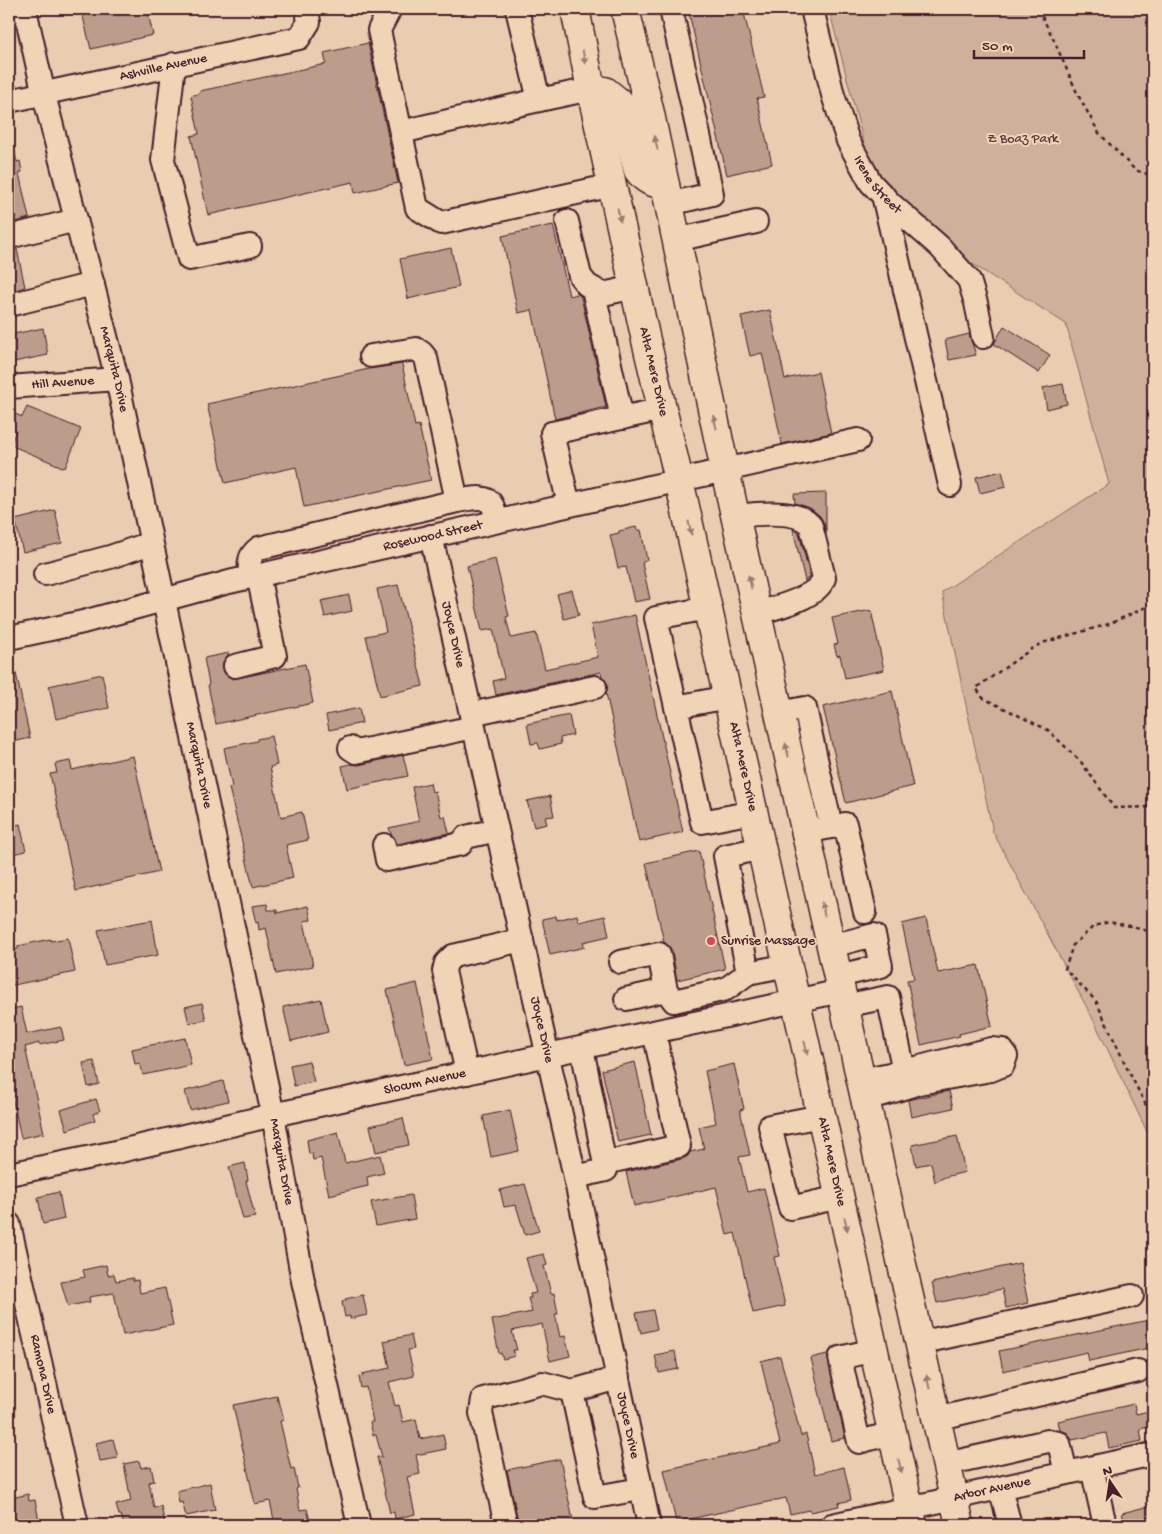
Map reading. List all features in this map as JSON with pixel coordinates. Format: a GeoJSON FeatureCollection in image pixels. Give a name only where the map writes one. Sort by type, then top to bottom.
{"type":"FeatureCollection","features":[{"type":"Feature","properties":{"kind":"main road","name":"Alta Mere Drive"},"geometry":{"type":"LineString","coordinates":[[575,9],[635,287],[911,1517]]}},
{"type":"Feature","properties":{"kind":"main road"},"geometry":{"type":"LineString","coordinates":[[625,9],[779,713],[818,830],[831,946],[960,1525]]}},
{"type":"Feature","properties":{"kind":"main road"},"geometry":{"type":"LineString","coordinates":[[591,89],[605,91],[620,102],[638,170],[644,178],[667,194]]}},
{"type":"Feature","properties":{"kind":"street","name":"Marquita Drive"},"geometry":{"type":"LineString","coordinates":[[25,9],[44,95],[117,379],[273,1115],[303,1281],[360,1525]]}},
{"type":"Feature","properties":{"kind":"street"},"geometry":{"type":"LineString","coordinates":[[390,9],[379,30],[417,208],[441,223],[613,185]]}},
{"type":"Feature","properties":{"kind":"street"},"geometry":{"type":"LineString","coordinates":[[517,9],[539,100]]}},
{"type":"Feature","properties":{"kind":"street"},"geometry":{"type":"LineString","coordinates":[[667,194],[712,194],[671,9]]}},
{"type":"Feature","properties":{"kind":"street","name":"Irene Street"},"geometry":{"type":"LineString","coordinates":[[812,9],[833,95],[848,141],[871,183],[940,247],[969,280],[983,337]]}},
{"type":"Feature","properties":{"kind":"street","name":"Ashville Avenue"},"geometry":{"type":"LineString","coordinates":[[9,102],[298,38],[308,15]]}},
{"type":"Feature","properties":{"kind":"street"},"geometry":{"type":"LineString","coordinates":[[174,64],[163,160],[189,259],[250,246]]}},
{"type":"Feature","properties":{"kind":"street"},"geometry":{"type":"LineString","coordinates":[[400,132],[591,89]]}},
{"type":"Feature","properties":{"kind":"street"},"geometry":{"type":"LineString","coordinates":[[883,195],[950,485]]}},
{"type":"Feature","properties":{"kind":"street"},"geometry":{"type":"LineString","coordinates":[[9,237],[76,220]]}},
{"type":"Feature","properties":{"kind":"street"},"geometry":{"type":"LineString","coordinates":[[566,221],[580,276],[586,285],[603,294],[635,287]]}},
{"type":"Feature","properties":{"kind":"street"},"geometry":{"type":"LineString","coordinates":[[676,240],[756,222]]}},
{"type":"Feature","properties":{"kind":"street"},"geometry":{"type":"LineString","coordinates":[[9,305],[93,284]]}},
{"type":"Feature","properties":{"kind":"street"},"geometry":{"type":"LineString","coordinates":[[593,288],[622,418]]}},
{"type":"Feature","properties":{"kind":"street"},"geometry":{"type":"LineString","coordinates":[[371,356],[416,349],[422,352],[426,358],[458,501]]}},
{"type":"Feature","properties":{"kind":"street","name":"Hill Avenue"},"geometry":{"type":"LineString","coordinates":[[9,387],[117,379]]}},
{"type":"Feature","properties":{"kind":"street"},"geometry":{"type":"LineString","coordinates":[[569,505],[552,433],[663,409]]}},
{"type":"Feature","properties":{"kind":"street","name":"Rosewood Street"},"geometry":{"type":"LineString","coordinates":[[9,638],[83,622],[255,576],[858,440]]}},
{"type":"Feature","properties":{"kind":"street"},"geometry":{"type":"LineString","coordinates":[[235,666],[275,656],[255,576],[249,567],[249,559],[253,552],[259,548],[458,501],[480,498],[488,500],[492,505],[496,521]]}},
{"type":"Feature","properties":{"kind":"street"},"geometry":{"type":"LineString","coordinates":[[735,516],[782,514],[807,520],[811,526],[824,578],[822,585],[798,600],[757,613]]}},
{"type":"Feature","properties":{"kind":"street","name":"Joyce Drive"},"geometry":{"type":"LineString","coordinates":[[431,536],[548,1056],[649,1525]]}},
{"type":"Feature","properties":{"kind":"street"},"geometry":{"type":"LineString","coordinates":[[45,574],[110,557],[151,543]]}},
{"type":"Feature","properties":{"kind":"street"},"geometry":{"type":"LineString","coordinates":[[708,608],[656,618],[702,822],[753,812]]}},
{"type":"Feature","properties":{"kind":"street"},"geometry":{"type":"LineString","coordinates":[[350,748],[356,752],[595,687]]}},
{"type":"Feature","properties":{"kind":"street"},"geometry":{"type":"LineString","coordinates":[[676,707],[728,696]]}},
{"type":"Feature","properties":{"kind":"street"},"geometry":{"type":"LineString","coordinates":[[818,830],[845,824],[865,912]]}},
{"type":"Feature","properties":{"kind":"street"},"geometry":{"type":"LineString","coordinates":[[384,845],[388,860],[456,846],[461,844],[466,837],[497,830]]}},
{"type":"Feature","properties":{"kind":"street"},"geometry":{"type":"LineString","coordinates":[[748,973],[725,856],[762,848]]}},
{"type":"Feature","properties":{"kind":"street"},"geometry":{"type":"LineString","coordinates":[[831,946],[874,935],[881,966],[841,991]]}},
{"type":"Feature","properties":{"kind":"street"},"geometry":{"type":"LineString","coordinates":[[467,1073],[444,971],[446,963],[454,956],[522,940]]}},
{"type":"Feature","properties":{"kind":"street"},"geometry":{"type":"LineString","coordinates":[[620,962],[659,954],[666,990],[674,1001],[726,988],[748,973],[788,965]]}},
{"type":"Feature","properties":{"kind":"street"},"geometry":{"type":"LineString","coordinates":[[626,999],[666,990]]}},
{"type":"Feature","properties":{"kind":"street"},"geometry":{"type":"LineString","coordinates":[[841,991],[888,997],[904,1071]]}},
{"type":"Feature","properties":{"kind":"street","name":"Slocum Avenue"},"geometry":{"type":"LineString","coordinates":[[9,1174],[841,991]]}},
{"type":"Feature","properties":{"kind":"street"},"geometry":{"type":"LineString","coordinates":[[605,1163],[679,1146],[654,1032]]}},
{"type":"Feature","properties":{"kind":"street"},"geometry":{"type":"LineString","coordinates":[[574,1177],[606,1170],[582,1048]]}},
{"type":"Feature","properties":{"kind":"street"},"geometry":{"type":"LineString","coordinates":[[991,1049],[1002,1050],[1006,1056],[1003,1065],[992,1070],[919,1083],[863,1089],[904,1071],[991,1049]]}},
{"type":"Feature","properties":{"kind":"street"},"geometry":{"type":"LineString","coordinates":[[821,1116],[770,1126],[790,1208],[840,1197]]}},
{"type":"Feature","properties":{"kind":"street","name":"Ramona Drive"},"geometry":{"type":"LineString","coordinates":[[9,1224],[77,1525]]}},
{"type":"Feature","properties":{"kind":"street"},"geometry":{"type":"LineString","coordinates":[[919,1343],[1132,1296]]}},
{"type":"Feature","properties":{"kind":"street"},"geometry":{"type":"LineString","coordinates":[[936,1419],[1138,1371]]}},
{"type":"Feature","properties":{"kind":"street"},"geometry":{"type":"LineString","coordinates":[[506,1525],[482,1412],[483,1399],[542,1383],[572,1391],[618,1378]]}},
{"type":"Feature","properties":{"kind":"street"},"geometry":{"type":"LineString","coordinates":[[572,1391],[594,1497],[641,1489]]}},
{"type":"Feature","properties":{"kind":"street"},"geometry":{"type":"LineString","coordinates":[[946,1464],[1048,1442],[1059,1443],[1066,1473]]}},
{"type":"Feature","properties":{"kind":"street","name":"Arbor Avenue"},"geometry":{"type":"LineString","coordinates":[[832,1525],[911,1517],[954,1498],[1153,1454]]}},
{"type":"Feature","properties":{"kind":"street"},"geometry":{"type":"LineString","coordinates":[[1092,1468],[1105,1525]]}},
{"type":"Feature","properties":{"kind":"street"},"geometry":{"type":"LineString","coordinates":[[1000,1488],[1010,1525]]}},
{"type":"Feature","properties":{"kind":"path"},"geometry":{"type":"LineString","coordinates":[[1038,9],[1078,95],[1099,133],[1135,170],[1153,176]]}},
{"type":"Feature","properties":{"kind":"path"},"geometry":{"type":"LineString","coordinates":[[1153,604],[1110,624],[1042,643],[976,688],[983,698],[1048,730],[1081,762],[1114,808],[1153,807]]}},
{"type":"Feature","properties":{"kind":"path"},"geometry":{"type":"LineString","coordinates":[[1153,935],[1141,928],[1109,922],[1094,926],[1073,945],[1065,969],[1096,1001],[1153,1119]]}},
{"type":"Feature","properties":{"kind":"green space","name":"Z Boaz Park"},"geometry":{"type":"Polygon","coordinates":[[[829,9],[1153,9],[1153,1144],[1093,1019],[993,832],[942,592],[1109,484],[1066,324],[946,247],[877,172],[865,148],[829,9]]]}},
{"type":"Feature","properties":{"kind":"building"},"geometry":{"type":"Polygon","coordinates":[[[81,9],[147,9],[153,35],[91,49],[81,9]]]}},
{"type":"Feature","properties":{"kind":"building"},"geometry":{"type":"Polygon","coordinates":[[[688,9],[743,9],[764,97],[757,98],[772,164],[727,175],[688,9]]]}},
{"type":"Feature","properties":{"kind":"building"},"geometry":{"type":"Polygon","coordinates":[[[368,43],[398,183],[355,193],[353,182],[208,215],[191,136],[199,134],[191,96],[200,93],[200,91],[326,64],[324,53],[368,43]]]}},
{"type":"Feature","properties":{"kind":"building"},"geometry":{"type":"Polygon","coordinates":[[[9,150],[14,150],[17,162],[20,161],[22,172],[19,173],[29,218],[9,224],[9,150]]]}},
{"type":"Feature","properties":{"kind":"building"},"geometry":{"type":"Polygon","coordinates":[[[553,225],[569,296],[578,294],[581,297],[606,407],[555,419],[532,310],[518,313],[502,236],[553,225]]]}},
{"type":"Feature","properties":{"kind":"building"},"geometry":{"type":"Polygon","coordinates":[[[451,248],[459,287],[408,299],[400,259],[451,248]]]}},
{"type":"Feature","properties":{"kind":"building"},"geometry":{"type":"Polygon","coordinates":[[[17,249],[25,287],[9,292],[9,250],[17,249]]]}},
{"type":"Feature","properties":{"kind":"building"},"geometry":{"type":"Polygon","coordinates":[[[770,310],[785,379],[818,372],[831,433],[782,444],[762,353],[750,356],[741,316],[770,310]]]}},
{"type":"Feature","properties":{"kind":"building"},"geometry":{"type":"Polygon","coordinates":[[[1004,326],[1050,355],[1039,373],[994,344],[1004,326]]]}},
{"type":"Feature","properties":{"kind":"building"},"geometry":{"type":"Polygon","coordinates":[[[43,328],[48,355],[9,363],[9,335],[43,328]]]}},
{"type":"Feature","properties":{"kind":"building"},"geometry":{"type":"Polygon","coordinates":[[[969,334],[976,355],[949,360],[945,340],[969,334]]]}},
{"type":"Feature","properties":{"kind":"building"},"geometry":{"type":"Polygon","coordinates":[[[402,364],[415,426],[419,425],[431,480],[304,507],[296,467],[225,483],[207,404],[369,369],[402,364]]]}},
{"type":"Feature","properties":{"kind":"building"},"geometry":{"type":"Polygon","coordinates":[[[1063,384],[1067,404],[1047,409],[1043,388],[1063,384]]]}},
{"type":"Feature","properties":{"kind":"building"},"geometry":{"type":"Polygon","coordinates":[[[27,407],[81,429],[65,468],[10,445],[16,431],[9,427],[13,413],[22,417],[27,407]]]}},
{"type":"Feature","properties":{"kind":"building"},"geometry":{"type":"Polygon","coordinates":[[[1002,471],[1006,487],[980,493],[976,477],[1002,471]]]}},
{"type":"Feature","properties":{"kind":"building"},"geometry":{"type":"Polygon","coordinates":[[[826,493],[826,534],[824,523],[820,516],[810,508],[795,503],[794,494],[826,493]]]}},
{"type":"Feature","properties":{"kind":"building"},"geometry":{"type":"Polygon","coordinates":[[[55,510],[62,543],[23,552],[15,520],[55,510]]]}},
{"type":"Feature","properties":{"kind":"building"},"geometry":{"type":"Polygon","coordinates":[[[636,527],[637,530],[641,530],[647,560],[642,563],[650,599],[634,602],[626,567],[618,568],[610,535],[636,527]]]}},
{"type":"Feature","properties":{"kind":"building"},"geometry":{"type":"Polygon","coordinates":[[[793,529],[799,533],[810,576],[805,581],[793,529]]]}},
{"type":"Feature","properties":{"kind":"building"},"geometry":{"type":"Polygon","coordinates":[[[495,559],[509,616],[506,617],[511,638],[536,633],[545,669],[598,657],[591,625],[635,615],[683,832],[639,842],[606,693],[608,684],[602,677],[601,672],[496,695],[493,681],[504,678],[493,629],[482,631],[467,566],[495,559]]]}},
{"type":"Feature","properties":{"kind":"building"},"geometry":{"type":"Polygon","coordinates":[[[398,585],[423,686],[380,696],[366,636],[386,632],[377,589],[398,585]]]}},
{"type":"Feature","properties":{"kind":"building"},"geometry":{"type":"Polygon","coordinates":[[[572,590],[579,615],[564,619],[557,594],[572,590]]]}},
{"type":"Feature","properties":{"kind":"building"},"geometry":{"type":"Polygon","coordinates":[[[349,595],[352,611],[325,617],[321,601],[349,595]]]}},
{"type":"Feature","properties":{"kind":"building"},"geometry":{"type":"Polygon","coordinates":[[[871,610],[884,670],[845,678],[840,655],[837,656],[834,645],[838,644],[832,618],[871,610]]]}},
{"type":"Feature","properties":{"kind":"building"},"geometry":{"type":"Polygon","coordinates":[[[229,653],[223,662],[222,669],[226,675],[233,679],[305,664],[313,703],[216,724],[204,658],[229,653]]]}},
{"type":"Feature","properties":{"kind":"building"},"geometry":{"type":"Polygon","coordinates":[[[9,664],[14,664],[30,738],[9,743],[9,664]]]}},
{"type":"Feature","properties":{"kind":"building"},"geometry":{"type":"Polygon","coordinates":[[[102,674],[109,708],[56,719],[49,686],[102,674]]]}},
{"type":"Feature","properties":{"kind":"building"},"geometry":{"type":"Polygon","coordinates":[[[892,691],[913,786],[846,803],[823,707],[892,691]]]}},
{"type":"Feature","properties":{"kind":"building"},"geometry":{"type":"Polygon","coordinates":[[[359,708],[362,723],[329,730],[326,715],[359,708]]]}},
{"type":"Feature","properties":{"kind":"building"},"geometry":{"type":"Polygon","coordinates":[[[569,715],[573,735],[560,738],[561,744],[540,749],[538,743],[531,744],[527,724],[569,715]]]}},
{"type":"Feature","properties":{"kind":"building"},"geometry":{"type":"Polygon","coordinates":[[[271,736],[277,765],[270,767],[281,817],[302,812],[308,840],[286,845],[293,878],[253,887],[229,788],[232,787],[224,748],[271,736]]]}},
{"type":"Feature","properties":{"kind":"building"},"geometry":{"type":"Polygon","coordinates":[[[403,755],[408,776],[347,789],[342,766],[359,765],[403,755]]]}},
{"type":"Feature","properties":{"kind":"building"},"geometry":{"type":"Polygon","coordinates":[[[133,756],[159,872],[76,891],[50,774],[57,773],[55,764],[70,761],[72,770],[133,756]]]}},
{"type":"Feature","properties":{"kind":"building"},"geometry":{"type":"Polygon","coordinates":[[[430,783],[432,792],[435,791],[441,817],[445,816],[449,833],[397,844],[389,828],[419,821],[412,787],[430,783]]]}},
{"type":"Feature","properties":{"kind":"building"},"geometry":{"type":"Polygon","coordinates":[[[550,796],[554,816],[545,817],[547,824],[534,827],[527,801],[550,796]]]}},
{"type":"Feature","properties":{"kind":"building"},"geometry":{"type":"Polygon","coordinates":[[[20,824],[26,851],[9,855],[9,827],[20,824]]]}},
{"type":"Feature","properties":{"kind":"building"},"geometry":{"type":"Polygon","coordinates":[[[699,851],[725,969],[677,980],[672,951],[664,942],[646,863],[699,851]]]}},
{"type":"Feature","properties":{"kind":"building"},"geometry":{"type":"Polygon","coordinates":[[[267,904],[268,910],[277,910],[277,913],[308,906],[311,920],[304,921],[313,966],[276,974],[266,928],[259,930],[252,906],[267,904]]]}},
{"type":"Feature","properties":{"kind":"building"},"geometry":{"type":"Polygon","coordinates":[[[577,915],[579,922],[605,916],[609,936],[583,942],[585,947],[550,955],[542,919],[556,916],[557,920],[577,915]]]}},
{"type":"Feature","properties":{"kind":"building"},"geometry":{"type":"Polygon","coordinates":[[[926,918],[938,973],[978,965],[992,1026],[921,1045],[907,980],[914,979],[902,924],[926,918]]]}},
{"type":"Feature","properties":{"kind":"building"},"geometry":{"type":"Polygon","coordinates":[[[152,920],[158,955],[105,965],[98,930],[152,920]]]}},
{"type":"Feature","properties":{"kind":"building"},"geometry":{"type":"Polygon","coordinates":[[[68,938],[75,972],[9,986],[9,951],[18,949],[18,946],[50,939],[51,941],[68,938]]]}},
{"type":"Feature","properties":{"kind":"building"},"geometry":{"type":"Polygon","coordinates":[[[417,983],[433,1059],[404,1065],[387,990],[417,983]]]}},
{"type":"Feature","properties":{"kind":"building"},"geometry":{"type":"Polygon","coordinates":[[[321,999],[328,1032],[291,1041],[283,1007],[321,999]]]}},
{"type":"Feature","properties":{"kind":"building"},"geometry":{"type":"Polygon","coordinates":[[[202,1003],[206,1020],[189,1023],[185,1007],[202,1003]]]}},
{"type":"Feature","properties":{"kind":"building"},"geometry":{"type":"Polygon","coordinates":[[[21,1007],[27,1034],[61,1027],[64,1040],[25,1047],[44,1133],[21,1138],[9,1082],[9,1010],[21,1007]]]}},
{"type":"Feature","properties":{"kind":"building"},"geometry":{"type":"Polygon","coordinates":[[[185,1038],[191,1065],[143,1075],[140,1063],[135,1064],[132,1049],[185,1038]]]}},
{"type":"Feature","properties":{"kind":"building"},"geometry":{"type":"Polygon","coordinates":[[[94,1061],[99,1084],[88,1087],[83,1063],[94,1061]]]}},
{"type":"Feature","properties":{"kind":"building"},"geometry":{"type":"Polygon","coordinates":[[[309,1061],[314,1082],[294,1086],[290,1065],[309,1061]]]}},
{"type":"Feature","properties":{"kind":"building"},"geometry":{"type":"Polygon","coordinates":[[[635,1062],[651,1135],[618,1142],[602,1070],[635,1062]]]}},
{"type":"Feature","properties":{"kind":"building"},"geometry":{"type":"Polygon","coordinates":[[[734,1064],[744,1109],[740,1110],[750,1155],[739,1157],[747,1192],[764,1188],[780,1256],[774,1257],[785,1306],[753,1313],[735,1233],[727,1235],[716,1187],[634,1206],[626,1172],[682,1159],[688,1156],[690,1152],[704,1149],[699,1127],[716,1123],[705,1071],[734,1064]]]}},
{"type":"Feature","properties":{"kind":"building"},"geometry":{"type":"Polygon","coordinates":[[[223,1081],[228,1101],[190,1110],[185,1091],[223,1081]]]}},
{"type":"Feature","properties":{"kind":"building"},"geometry":{"type":"Polygon","coordinates":[[[949,1091],[953,1108],[911,1117],[908,1100],[949,1091]]]}},
{"type":"Feature","properties":{"kind":"building"},"geometry":{"type":"Polygon","coordinates":[[[96,1099],[100,1111],[93,1114],[95,1120],[67,1130],[61,1110],[96,1099]]]}},
{"type":"Feature","properties":{"kind":"building"},"geometry":{"type":"Polygon","coordinates":[[[510,1110],[519,1151],[491,1157],[483,1116],[510,1110]]]}},
{"type":"Feature","properties":{"kind":"building"},"geometry":{"type":"Polygon","coordinates":[[[403,1118],[409,1145],[376,1152],[370,1126],[403,1118]]]}},
{"type":"Feature","properties":{"kind":"building"},"geometry":{"type":"Polygon","coordinates":[[[338,1132],[345,1163],[380,1155],[384,1173],[367,1177],[368,1186],[329,1195],[321,1158],[313,1160],[312,1153],[309,1154],[307,1140],[338,1132]]]}},
{"type":"Feature","properties":{"kind":"building"},"geometry":{"type":"Polygon","coordinates":[[[957,1136],[965,1172],[945,1177],[935,1182],[931,1163],[916,1166],[912,1145],[957,1136]]]}},
{"type":"Feature","properties":{"kind":"building"},"geometry":{"type":"Polygon","coordinates":[[[245,1163],[248,1180],[246,1181],[255,1217],[243,1219],[229,1167],[245,1163]]]}},
{"type":"Feature","properties":{"kind":"building"},"geometry":{"type":"Polygon","coordinates":[[[525,1184],[539,1231],[525,1235],[516,1205],[504,1207],[500,1190],[525,1184]]]}},
{"type":"Feature","properties":{"kind":"building"},"geometry":{"type":"Polygon","coordinates":[[[59,1192],[64,1219],[43,1224],[38,1197],[59,1192]]]}},
{"type":"Feature","properties":{"kind":"building"},"geometry":{"type":"Polygon","coordinates":[[[411,1195],[415,1219],[376,1226],[371,1202],[411,1195]]]}},
{"type":"Feature","properties":{"kind":"building"},"geometry":{"type":"Polygon","coordinates":[[[544,1254],[547,1265],[544,1266],[551,1294],[554,1293],[558,1314],[555,1314],[560,1337],[565,1336],[570,1356],[550,1361],[542,1324],[512,1331],[517,1350],[513,1350],[515,1356],[503,1359],[501,1353],[499,1354],[492,1320],[532,1312],[528,1298],[531,1298],[530,1294],[536,1293],[526,1258],[544,1254]]]}},
{"type":"Feature","properties":{"kind":"building"},"geometry":{"type":"Polygon","coordinates":[[[1020,1263],[1028,1303],[1006,1308],[1002,1289],[937,1303],[932,1283],[1020,1263]]]}},
{"type":"Feature","properties":{"kind":"building"},"geometry":{"type":"Polygon","coordinates":[[[106,1265],[108,1275],[114,1274],[116,1281],[133,1278],[133,1281],[138,1280],[140,1293],[165,1288],[173,1325],[123,1335],[114,1293],[89,1297],[90,1302],[68,1306],[61,1282],[85,1277],[83,1270],[106,1265]]]}},
{"type":"Feature","properties":{"kind":"building"},"geometry":{"type":"Polygon","coordinates":[[[363,1295],[367,1315],[350,1319],[350,1316],[345,1317],[342,1302],[346,1301],[345,1299],[363,1295]]]}},
{"type":"Feature","properties":{"kind":"building"},"geometry":{"type":"Polygon","coordinates":[[[653,1310],[657,1329],[641,1333],[636,1313],[653,1310]]]}},
{"type":"Feature","properties":{"kind":"building"},"geometry":{"type":"Polygon","coordinates":[[[1149,1320],[1153,1347],[1089,1361],[1087,1352],[1003,1371],[999,1351],[1149,1320]]]}},
{"type":"Feature","properties":{"kind":"building"},"geometry":{"type":"Polygon","coordinates":[[[411,1335],[414,1349],[408,1350],[414,1376],[389,1382],[395,1406],[399,1405],[403,1422],[416,1419],[420,1439],[443,1434],[446,1449],[416,1455],[420,1474],[407,1477],[415,1514],[395,1519],[394,1512],[390,1513],[377,1457],[382,1457],[370,1422],[373,1422],[366,1387],[361,1388],[359,1377],[363,1376],[362,1374],[390,1368],[384,1341],[411,1335]]]}},
{"type":"Feature","properties":{"kind":"building"},"geometry":{"type":"Polygon","coordinates":[[[675,1351],[678,1369],[659,1373],[655,1355],[675,1351]]]}},
{"type":"Feature","properties":{"kind":"building"},"geometry":{"type":"Polygon","coordinates":[[[827,1354],[845,1438],[831,1441],[811,1358],[827,1354]]]}},
{"type":"Feature","properties":{"kind":"building"},"geometry":{"type":"Polygon","coordinates":[[[780,1356],[801,1436],[806,1434],[815,1474],[844,1467],[851,1500],[838,1503],[839,1506],[790,1514],[786,1498],[676,1522],[664,1470],[780,1444],[761,1361],[780,1356]]]}},
{"type":"Feature","properties":{"kind":"building"},"geometry":{"type":"Polygon","coordinates":[[[277,1396],[284,1420],[280,1421],[291,1469],[294,1468],[300,1510],[307,1509],[311,1525],[295,1525],[294,1523],[275,1525],[270,1501],[255,1504],[233,1405],[277,1396]]]}},
{"type":"Feature","properties":{"kind":"building"},"geometry":{"type":"Polygon","coordinates":[[[1134,1404],[1136,1414],[1153,1410],[1153,1426],[1140,1429],[1142,1441],[1109,1448],[1106,1433],[1072,1440],[1068,1433],[1060,1430],[1058,1421],[1134,1404]]]}},
{"type":"Feature","properties":{"kind":"building"},"geometry":{"type":"Polygon","coordinates":[[[113,1439],[118,1458],[100,1461],[96,1443],[113,1439]]]}},
{"type":"Feature","properties":{"kind":"building"},"geometry":{"type":"Polygon","coordinates":[[[560,1459],[574,1525],[519,1525],[507,1470],[560,1459]]]}},
{"type":"Feature","properties":{"kind":"building"},"geometry":{"type":"Polygon","coordinates":[[[139,1461],[141,1468],[151,1466],[154,1481],[149,1482],[154,1508],[161,1506],[165,1525],[124,1525],[121,1515],[119,1515],[116,1505],[131,1501],[124,1464],[139,1461]]]}},
{"type":"Feature","properties":{"kind":"building"},"geometry":{"type":"Polygon","coordinates":[[[210,1483],[215,1510],[186,1516],[182,1502],[179,1503],[177,1491],[210,1483]]]}},
{"type":"Feature","properties":{"kind":"building"},"geometry":{"type":"Polygon","coordinates":[[[28,1494],[29,1501],[35,1500],[39,1521],[22,1525],[11,1525],[9,1512],[15,1511],[12,1498],[28,1494]]]}},
{"type":"Feature","properties":{"kind":"building"},"geometry":{"type":"Polygon","coordinates":[[[1153,1505],[1153,1525],[1125,1525],[1122,1513],[1153,1505]]]}},
{"type":"Feature","properties":{"kind":"place","name":"Sunrise Massage"},"geometry":{"type":"Point","coordinates":[711,941]}}]}
